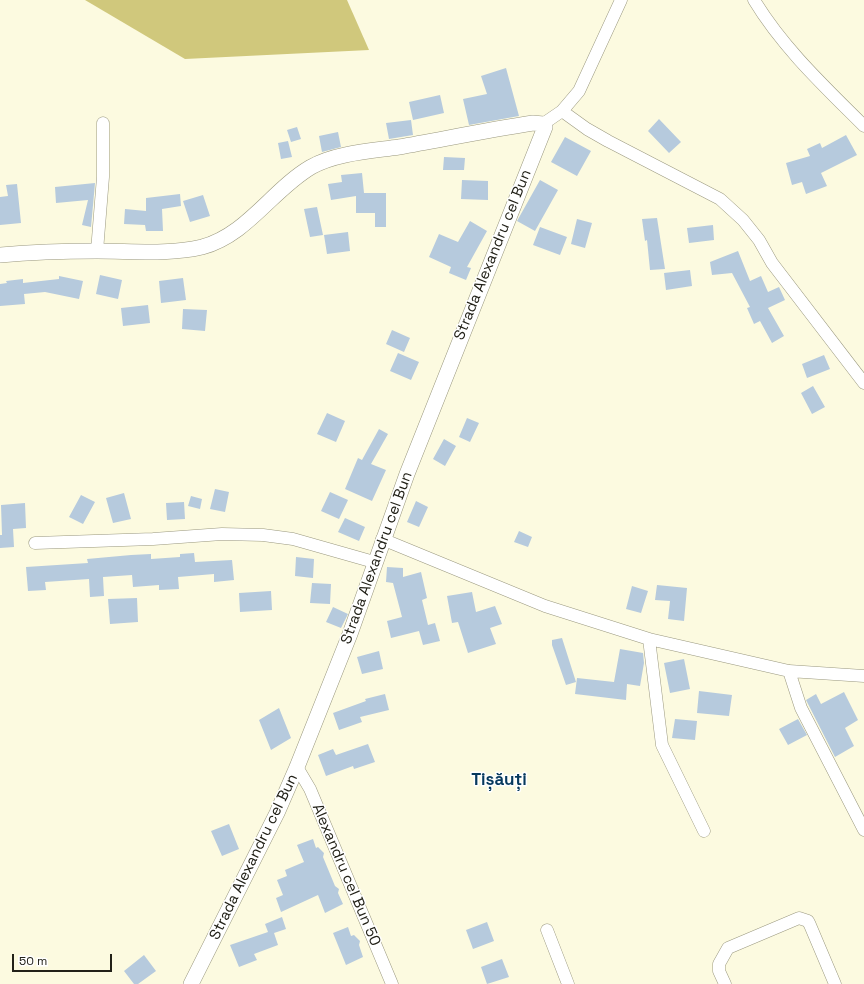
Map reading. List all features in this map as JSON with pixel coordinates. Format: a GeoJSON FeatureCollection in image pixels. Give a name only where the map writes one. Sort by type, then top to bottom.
{"type":"FeatureCollection","features":[{"type":"Feature","properties":{"kind":"street"},"geometry":{"type":"LineString","coordinates":[[0,255],[97,251],[139,252],[184,250],[203,246],[219,241],[235,231],[294,179],[323,162],[364,152],[502,128],[533,123],[543,124],[562,111],[578,91],[622,0]]}},
{"type":"Feature","properties":{"kind":"street"},"geometry":{"type":"LineString","coordinates":[[754,0],[764,17],[827,91],[864,126]]}},
{"type":"Feature","properties":{"kind":"street"},"geometry":{"type":"LineString","coordinates":[[562,111],[587,129],[608,141],[720,199],[743,220],[759,240],[777,269],[864,384]]}},
{"type":"Feature","properties":{"kind":"street"},"geometry":{"type":"LineString","coordinates":[[97,251],[103,177],[103,122]]}},
{"type":"Feature","properties":{"kind":"street","name":"Strada Alexandru cel Bun"},"geometry":{"type":"LineString","coordinates":[[191,984],[277,813],[297,767],[350,634],[382,539],[509,215],[544,130],[543,124]]}},
{"type":"Feature","properties":{"kind":"street"},"geometry":{"type":"LineString","coordinates":[[35,543],[153,539],[222,534],[264,535],[293,539],[374,562]]}},
{"type":"Feature","properties":{"kind":"street"},"geometry":{"type":"LineString","coordinates":[[382,539],[545,606],[649,639],[789,671],[864,676]]}},
{"type":"Feature","properties":{"kind":"street"},"geometry":{"type":"LineString","coordinates":[[649,639],[662,745],[704,831]]}},
{"type":"Feature","properties":{"kind":"street"},"geometry":{"type":"LineString","coordinates":[[789,671],[801,708],[864,830]]}},
{"type":"Feature","properties":{"kind":"street","name":"Alexandru cel Bun 50"},"geometry":{"type":"LineString","coordinates":[[297,767],[310,789],[392,984]]}},
{"type":"Feature","properties":{"kind":"street"},"geometry":{"type":"LineString","coordinates":[[724,984],[719,970],[720,964],[728,948],[798,918],[808,921],[835,984]]}},
{"type":"Feature","properties":{"kind":"street"},"geometry":{"type":"LineString","coordinates":[[547,930],[568,984]]}},
{"type":"Feature","properties":{"kind":"shaded area"},"geometry":{"type":"Polygon","coordinates":[[[85,0],[347,0],[369,50],[185,59],[85,0]]]}},
{"type":"Feature","properties":{"kind":"building"},"geometry":{"type":"Polygon","coordinates":[[[506,68],[519,116],[469,125],[463,99],[487,94],[481,76],[506,68]]]}},
{"type":"Feature","properties":{"kind":"building"},"geometry":{"type":"Polygon","coordinates":[[[440,95],[444,113],[413,120],[409,102],[440,95]]]}},
{"type":"Feature","properties":{"kind":"building"},"geometry":{"type":"Polygon","coordinates":[[[659,119],[681,142],[669,153],[648,131],[659,119]]]}},
{"type":"Feature","properties":{"kind":"building"},"geometry":{"type":"Polygon","coordinates":[[[411,120],[413,135],[389,139],[386,123],[411,120]]]}},
{"type":"Feature","properties":{"kind":"building"},"geometry":{"type":"Polygon","coordinates":[[[297,127],[301,139],[291,142],[287,130],[297,127]]]}},
{"type":"Feature","properties":{"kind":"building"},"geometry":{"type":"Polygon","coordinates":[[[338,132],[341,147],[322,152],[319,136],[338,132]]]}},
{"type":"Feature","properties":{"kind":"building"},"geometry":{"type":"Polygon","coordinates":[[[846,135],[857,155],[821,173],[827,186],[806,194],[802,182],[792,185],[786,163],[810,156],[807,149],[820,143],[822,148],[846,135]]]}},
{"type":"Feature","properties":{"kind":"building"},"geometry":{"type":"Polygon","coordinates":[[[565,137],[591,151],[577,176],[551,162],[565,137]]]}},
{"type":"Feature","properties":{"kind":"building"},"geometry":{"type":"Polygon","coordinates":[[[288,141],[292,157],[281,159],[278,143],[288,141]]]}},
{"type":"Feature","properties":{"kind":"building"},"geometry":{"type":"Polygon","coordinates":[[[444,157],[465,158],[464,170],[443,170],[444,157]]]}},
{"type":"Feature","properties":{"kind":"building"},"geometry":{"type":"Polygon","coordinates":[[[362,173],[364,193],[386,193],[386,227],[375,227],[375,213],[356,213],[356,196],[331,200],[328,184],[342,182],[341,175],[362,173]]]}},
{"type":"Feature","properties":{"kind":"building"},"geometry":{"type":"Polygon","coordinates":[[[462,180],[488,181],[488,200],[461,199],[462,180]]]}},
{"type":"Feature","properties":{"kind":"building"},"geometry":{"type":"Polygon","coordinates":[[[540,180],[558,190],[535,231],[517,221],[540,180]]]}},
{"type":"Feature","properties":{"kind":"building"},"geometry":{"type":"Polygon","coordinates":[[[95,183],[91,227],[82,225],[88,200],[56,203],[55,187],[95,183]]]}},
{"type":"Feature","properties":{"kind":"building"},"geometry":{"type":"Polygon","coordinates":[[[17,184],[21,223],[0,225],[0,197],[8,196],[6,185],[17,184]]]}},
{"type":"Feature","properties":{"kind":"building"},"geometry":{"type":"Polygon","coordinates":[[[180,194],[181,206],[162,209],[163,231],[146,231],[145,225],[124,224],[125,209],[146,211],[146,198],[180,194]]]}},
{"type":"Feature","properties":{"kind":"building"},"geometry":{"type":"Polygon","coordinates":[[[203,195],[210,216],[190,222],[183,201],[203,195]]]}},
{"type":"Feature","properties":{"kind":"building"},"geometry":{"type":"Polygon","coordinates":[[[317,207],[323,235],[310,237],[304,209],[317,207]]]}},
{"type":"Feature","properties":{"kind":"building"},"geometry":{"type":"Polygon","coordinates":[[[657,218],[665,269],[650,270],[647,240],[645,241],[642,219],[657,218]]]}},
{"type":"Feature","properties":{"kind":"building"},"geometry":{"type":"Polygon","coordinates":[[[577,219],[592,223],[585,248],[571,244],[577,219]]]}},
{"type":"Feature","properties":{"kind":"building"},"geometry":{"type":"Polygon","coordinates":[[[470,221],[487,231],[467,267],[471,268],[466,280],[449,273],[451,267],[429,257],[439,234],[458,242],[470,221]]]}},
{"type":"Feature","properties":{"kind":"building"},"geometry":{"type":"Polygon","coordinates":[[[713,225],[714,240],[689,243],[687,228],[713,225]]]}},
{"type":"Feature","properties":{"kind":"building"},"geometry":{"type":"Polygon","coordinates":[[[540,227],[567,237],[560,255],[533,245],[540,227]]]}},
{"type":"Feature","properties":{"kind":"building"},"geometry":{"type":"Polygon","coordinates":[[[348,232],[350,251],[327,254],[324,235],[348,232]]]}},
{"type":"Feature","properties":{"kind":"building"},"geometry":{"type":"Polygon","coordinates":[[[738,251],[750,281],[761,276],[768,292],[779,287],[785,300],[768,308],[784,336],[772,343],[760,321],[754,324],[747,308],[750,307],[732,273],[712,275],[710,262],[738,251]]]}},
{"type":"Feature","properties":{"kind":"building"},"geometry":{"type":"Polygon","coordinates":[[[690,270],[692,286],[666,290],[664,273],[690,270]]]}},
{"type":"Feature","properties":{"kind":"building"},"geometry":{"type":"Polygon","coordinates":[[[100,275],[122,280],[118,299],[96,294],[100,275]]]}},
{"type":"Feature","properties":{"kind":"building"},"geometry":{"type":"Polygon","coordinates":[[[59,276],[83,281],[79,299],[45,292],[24,294],[25,304],[0,306],[0,284],[7,283],[6,281],[23,279],[23,283],[59,279],[59,276]]]}},
{"type":"Feature","properties":{"kind":"building"},"geometry":{"type":"Polygon","coordinates":[[[183,278],[186,300],[161,303],[159,281],[183,278]]]}},
{"type":"Feature","properties":{"kind":"building"},"geometry":{"type":"Polygon","coordinates":[[[148,305],[150,323],[123,326],[121,308],[148,305]]]}},
{"type":"Feature","properties":{"kind":"building"},"geometry":{"type":"Polygon","coordinates":[[[183,309],[207,310],[205,331],[182,329],[183,309]]]}},
{"type":"Feature","properties":{"kind":"building"},"geometry":{"type":"Polygon","coordinates":[[[392,330],[410,338],[404,352],[386,344],[392,330]]]}},
{"type":"Feature","properties":{"kind":"building"},"geometry":{"type":"Polygon","coordinates":[[[398,353],[419,362],[411,380],[390,371],[398,353]]]}},
{"type":"Feature","properties":{"kind":"building"},"geometry":{"type":"Polygon","coordinates":[[[824,355],[830,369],[807,378],[802,364],[824,355]]]}},
{"type":"Feature","properties":{"kind":"building"},"geometry":{"type":"Polygon","coordinates":[[[813,386],[825,407],[812,414],[801,393],[813,386]]]}},
{"type":"Feature","properties":{"kind":"building"},"geometry":{"type":"Polygon","coordinates":[[[327,413],[345,421],[336,442],[317,434],[327,413]]]}},
{"type":"Feature","properties":{"kind":"building"},"geometry":{"type":"Polygon","coordinates":[[[467,418],[479,423],[470,442],[459,437],[467,418]]]}},
{"type":"Feature","properties":{"kind":"building"},"geometry":{"type":"Polygon","coordinates":[[[379,429],[388,434],[371,464],[386,470],[372,501],[345,489],[358,458],[362,460],[379,429]]]}},
{"type":"Feature","properties":{"kind":"building"},"geometry":{"type":"Polygon","coordinates":[[[444,439],[456,446],[445,466],[433,459],[444,439]]]}},
{"type":"Feature","properties":{"kind":"building"},"geometry":{"type":"Polygon","coordinates":[[[215,489],[229,492],[225,512],[210,509],[215,489]]]}},
{"type":"Feature","properties":{"kind":"building"},"geometry":{"type":"Polygon","coordinates":[[[330,492],[348,500],[339,519],[321,511],[330,492]]]}},
{"type":"Feature","properties":{"kind":"building"},"geometry":{"type":"Polygon","coordinates":[[[124,493],[131,519],[113,523],[106,498],[124,493]]]}},
{"type":"Feature","properties":{"kind":"building"},"geometry":{"type":"Polygon","coordinates":[[[81,495],[95,502],[83,524],[69,517],[81,495]]]}},
{"type":"Feature","properties":{"kind":"building"},"geometry":{"type":"Polygon","coordinates":[[[191,496],[202,499],[200,509],[188,506],[191,496]]]}},
{"type":"Feature","properties":{"kind":"building"},"geometry":{"type":"Polygon","coordinates":[[[416,501],[428,507],[419,527],[407,522],[416,501]]]}},
{"type":"Feature","properties":{"kind":"building"},"geometry":{"type":"Polygon","coordinates":[[[184,502],[185,519],[167,520],[166,503],[184,502]]]}},
{"type":"Feature","properties":{"kind":"building"},"geometry":{"type":"Polygon","coordinates":[[[25,503],[26,528],[13,529],[14,547],[0,548],[0,535],[2,535],[1,505],[25,503]]]}},
{"type":"Feature","properties":{"kind":"building"},"geometry":{"type":"Polygon","coordinates":[[[345,518],[365,527],[359,541],[338,532],[345,518]]]}},
{"type":"Feature","properties":{"kind":"building"},"geometry":{"type":"Polygon","coordinates":[[[519,531],[532,537],[528,547],[514,542],[519,531]]]}},
{"type":"Feature","properties":{"kind":"building"},"geometry":{"type":"Polygon","coordinates":[[[194,553],[195,562],[232,560],[234,580],[214,582],[214,574],[178,577],[179,589],[159,590],[159,585],[133,587],[132,575],[103,577],[104,596],[90,597],[89,579],[45,582],[46,590],[28,591],[26,567],[88,563],[87,559],[131,555],[151,554],[151,559],[180,557],[180,554],[194,553]]]}},
{"type":"Feature","properties":{"kind":"building"},"geometry":{"type":"Polygon","coordinates":[[[296,557],[314,559],[313,578],[295,576],[296,557]]]}},
{"type":"Feature","properties":{"kind":"building"},"geometry":{"type":"Polygon","coordinates":[[[387,567],[403,568],[403,577],[421,572],[427,598],[422,600],[428,625],[435,623],[440,641],[423,645],[419,631],[391,638],[387,621],[402,617],[393,583],[386,582],[387,567]]]}},
{"type":"Feature","properties":{"kind":"building"},"geometry":{"type":"Polygon","coordinates":[[[312,583],[331,584],[330,604],[310,603],[312,583]]]}},
{"type":"Feature","properties":{"kind":"building"},"geometry":{"type":"Polygon","coordinates":[[[657,585],[687,588],[684,621],[668,619],[670,601],[655,600],[657,585]]]}},
{"type":"Feature","properties":{"kind":"building"},"geometry":{"type":"Polygon","coordinates":[[[632,586],[648,591],[641,613],[626,609],[632,586]]]}},
{"type":"Feature","properties":{"kind":"building"},"geometry":{"type":"Polygon","coordinates":[[[271,591],[272,610],[240,612],[239,593],[271,591]]]}},
{"type":"Feature","properties":{"kind":"building"},"geometry":{"type":"Polygon","coordinates":[[[472,592],[476,612],[495,606],[502,624],[490,628],[496,644],[468,653],[458,622],[452,623],[447,596],[472,592]]]}},
{"type":"Feature","properties":{"kind":"building"},"geometry":{"type":"Polygon","coordinates":[[[137,598],[138,622],[110,624],[108,599],[137,598]]]}},
{"type":"Feature","properties":{"kind":"building"},"geometry":{"type":"Polygon","coordinates":[[[333,607],[348,614],[341,628],[326,622],[333,607]]]}},
{"type":"Feature","properties":{"kind":"building"},"geometry":{"type":"Polygon","coordinates":[[[562,638],[576,682],[566,685],[552,645],[552,640],[562,638]]]}},
{"type":"Feature","properties":{"kind":"building"},"geometry":{"type":"Polygon","coordinates":[[[620,649],[643,653],[644,663],[640,686],[627,684],[626,700],[575,694],[577,678],[614,682],[620,649]]]}},
{"type":"Feature","properties":{"kind":"building"},"geometry":{"type":"Polygon","coordinates":[[[379,651],[383,669],[362,674],[357,657],[379,651]]]}},
{"type":"Feature","properties":{"kind":"building"},"geometry":{"type":"Polygon","coordinates":[[[684,659],[690,689],[670,693],[664,663],[684,659]]]}},
{"type":"Feature","properties":{"kind":"building"},"geometry":{"type":"Polygon","coordinates":[[[699,691],[732,695],[729,716],[697,713],[699,691]]]}},
{"type":"Feature","properties":{"kind":"building"},"geometry":{"type":"Polygon","coordinates":[[[844,692],[858,720],[845,728],[854,746],[835,757],[806,700],[816,694],[821,704],[844,692]]]}},
{"type":"Feature","properties":{"kind":"building"},"geometry":{"type":"Polygon","coordinates":[[[385,694],[389,710],[360,717],[362,722],[339,730],[333,713],[366,701],[365,699],[385,694]]]}},
{"type":"Feature","properties":{"kind":"building"},"geometry":{"type":"Polygon","coordinates":[[[279,708],[291,738],[271,750],[259,720],[279,708]]]}},
{"type":"Feature","properties":{"kind":"building"},"geometry":{"type":"Polygon","coordinates":[[[675,719],[697,721],[695,740],[672,738],[675,719]]]}},
{"type":"Feature","properties":{"kind":"building"},"geometry":{"type":"Polygon","coordinates":[[[798,719],[807,735],[788,745],[779,729],[798,719]]]}},
{"type":"Feature","properties":{"kind":"building"},"geometry":{"type":"Polygon","coordinates":[[[368,744],[375,762],[354,769],[353,766],[326,776],[318,755],[333,749],[336,755],[368,744]]]}},
{"type":"Feature","properties":{"kind":"building"},"geometry":{"type":"Polygon","coordinates":[[[229,824],[239,849],[222,856],[211,831],[229,824]]]}},
{"type":"Feature","properties":{"kind":"building"},"geometry":{"type":"Polygon","coordinates":[[[313,839],[316,848],[318,847],[324,853],[323,857],[335,886],[339,889],[338,893],[343,904],[325,913],[318,895],[281,912],[276,898],[283,895],[277,880],[287,876],[285,870],[304,862],[297,845],[313,839]]]}},
{"type":"Feature","properties":{"kind":"building"},"geometry":{"type":"Polygon","coordinates":[[[282,917],[286,929],[274,933],[278,945],[254,954],[257,960],[239,967],[230,945],[268,932],[265,924],[282,917]]]}},
{"type":"Feature","properties":{"kind":"building"},"geometry":{"type":"Polygon","coordinates":[[[487,922],[494,941],[473,949],[466,930],[487,922]]]}},
{"type":"Feature","properties":{"kind":"building"},"geometry":{"type":"Polygon","coordinates":[[[348,927],[351,936],[354,935],[360,941],[359,945],[363,957],[346,965],[333,933],[348,927]]]}},
{"type":"Feature","properties":{"kind":"building"},"geometry":{"type":"Polygon","coordinates":[[[144,955],[156,971],[138,984],[134,984],[124,971],[144,955]]]}},
{"type":"Feature","properties":{"kind":"building"},"geometry":{"type":"Polygon","coordinates":[[[502,959],[509,977],[487,984],[481,967],[502,959]]]}},
{"type":"Feature","properties":{"kind":"district","name":"Tișăuți"},"geometry":{"type":"Point","coordinates":[499,780]}}]}
